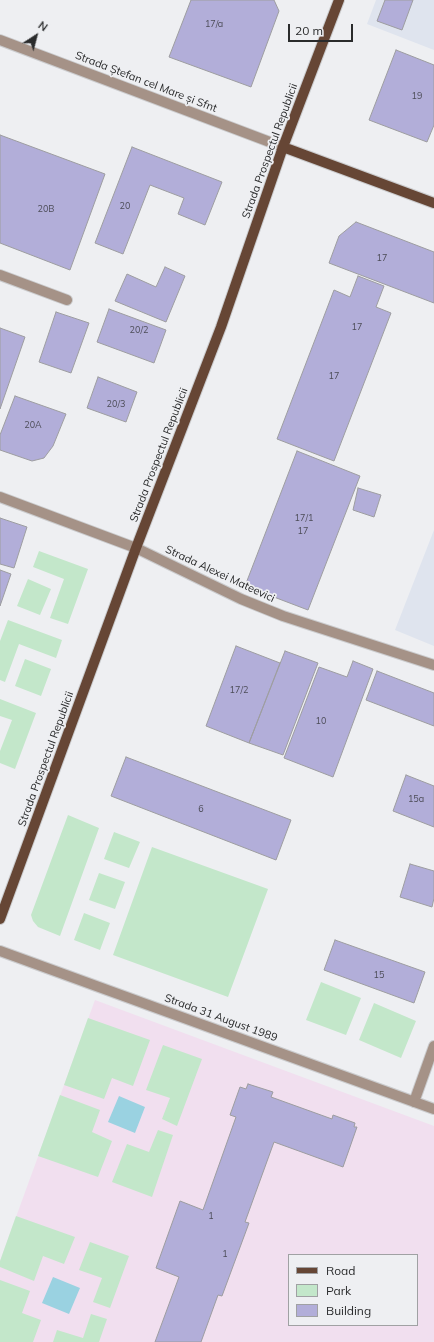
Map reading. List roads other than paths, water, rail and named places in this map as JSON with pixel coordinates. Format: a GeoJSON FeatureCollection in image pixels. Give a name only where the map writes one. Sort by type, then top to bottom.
{"type":"FeatureCollection","features":[{"type":"Feature","properties":{"kind":"main road","name":"Strada Prospectul Republicii"},"geometry":{"type":"LineString","coordinates":[[0,919],[136,548],[221,327],[283,147],[339,0]]}},
{"type":"Feature","properties":{"kind":"main road"},"geometry":{"type":"LineString","coordinates":[[283,147],[434,203]]}},
{"type":"Feature","properties":{"kind":"street","name":"Strada Ștefan cel Mare și Sfnt"},"geometry":{"type":"LineString","coordinates":[[0,40],[283,147]]}},
{"type":"Feature","properties":{"kind":"street"},"geometry":{"type":"LineString","coordinates":[[0,275],[67,300]]}},
{"type":"Feature","properties":{"kind":"street","name":"Strada Alexei Mateevici"},"geometry":{"type":"LineString","coordinates":[[0,497],[136,548],[241,599],[283,616],[434,664]]}},
{"type":"Feature","properties":{"kind":"street","name":"Strada 31 August 1989"},"geometry":{"type":"LineString","coordinates":[[0,951],[434,1109]]}},
{"type":"Feature","properties":{"kind":"street"},"geometry":{"type":"LineString","coordinates":[[414,1102],[434,1046]]}},
{"type":"Feature","properties":{"kind":"water"},"geometry":{"type":"Polygon","coordinates":[[[119,1096],[145,1107],[135,1133],[108,1122],[119,1096]]]}},
{"type":"Feature","properties":{"kind":"water"},"geometry":{"type":"Polygon","coordinates":[[[53,1277],[80,1288],[69,1314],[42,1303],[53,1277]]]}}]}
